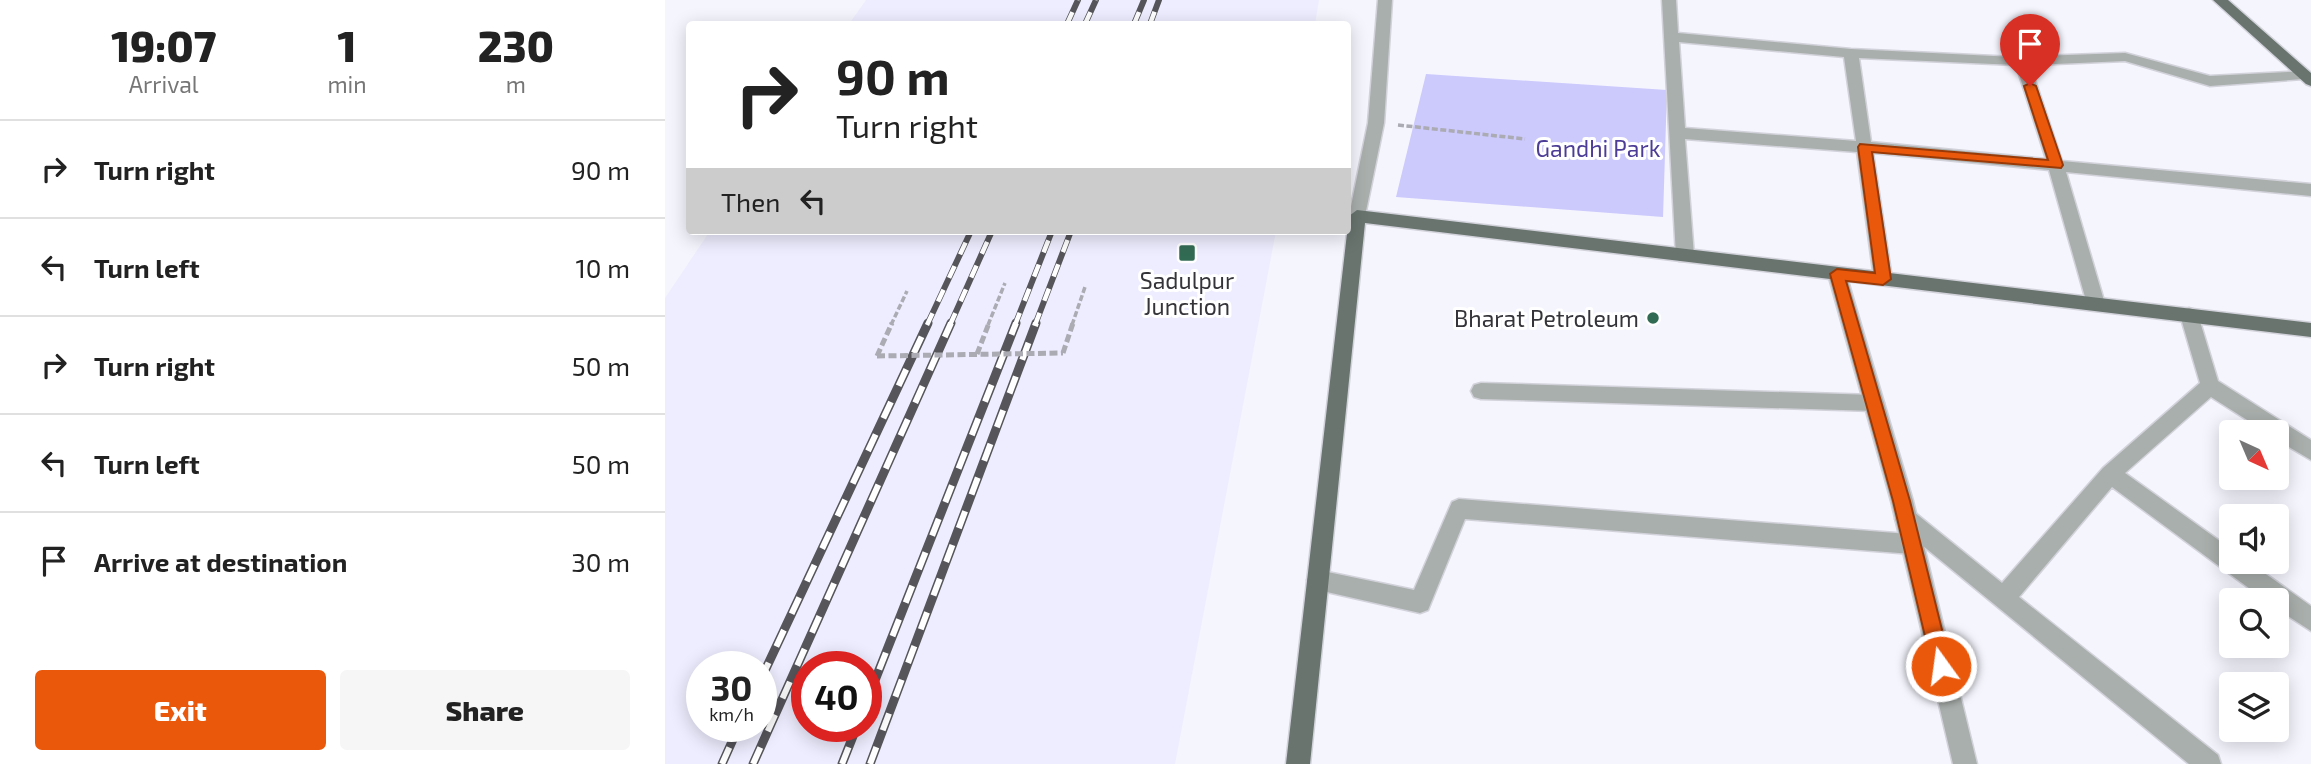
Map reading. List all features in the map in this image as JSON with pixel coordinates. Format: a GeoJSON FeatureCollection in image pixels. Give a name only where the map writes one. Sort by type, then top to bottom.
{"type":"FeatureCollection","features":[{"type":"Feature","properties":{"kind":"main road"},"geometry":{"type":"LineString","coordinates":[[2220,0],[2307,77]]}},
{"type":"Feature","properties":{"kind":"main road"},"geometry":{"type":"LineString","coordinates":[[1298,764],[1357,216],[2311,330]]}},
{"type":"Feature","properties":{"kind":"street"},"geometry":{"type":"LineString","coordinates":[[1357,216],[1376,123],[1385,0]]}},
{"type":"Feature","properties":{"kind":"street"},"geometry":{"type":"LineString","coordinates":[[1669,0],[1685,256]]}},
{"type":"Feature","properties":{"kind":"street"},"geometry":{"type":"LineString","coordinates":[[1671,37],[1851,53],[2021,60],[2125,57],[2210,81],[2307,77]]}},
{"type":"Feature","properties":{"kind":"street"},"geometry":{"type":"LineString","coordinates":[[1851,53],[1883,279]]}},
{"type":"Feature","properties":{"kind":"street"},"geometry":{"type":"LineString","coordinates":[[2021,60],[2056,165],[2096,304]]}},
{"type":"Feature","properties":{"kind":"street"},"geometry":{"type":"LineString","coordinates":[[1677,133],[1865,147],[2311,190]]}},
{"type":"Feature","properties":{"kind":"street"},"geometry":{"type":"LineString","coordinates":[[1837,274],[1906,519],[1965,764]]}},
{"type":"Feature","properties":{"kind":"street"},"geometry":{"type":"LineString","coordinates":[[2189,315],[2210,386],[2311,451]]}},
{"type":"Feature","properties":{"kind":"street"},"geometry":{"type":"LineString","coordinates":[[2004,598],[2111,474],[2210,386]]}},
{"type":"Feature","properties":{"kind":"street"},"geometry":{"type":"LineString","coordinates":[[1481,391],[1874,403]]}},
{"type":"Feature","properties":{"kind":"street"},"geometry":{"type":"LineString","coordinates":[[2111,474],[2311,620]]}},
{"type":"Feature","properties":{"kind":"street"},"geometry":{"type":"LineString","coordinates":[[1318,580],[1420,602],[1459,509],[1912,544]]}},
{"type":"Feature","properties":{"kind":"street"},"geometry":{"type":"LineString","coordinates":[[1906,519],[2209,764]]}},
{"type":"Feature","properties":{"kind":"path"},"geometry":{"type":"LineString","coordinates":[[1376,123],[1524,139]]}},
{"type":"Feature","properties":{"kind":"path"},"geometry":{"type":"LineString","coordinates":[[977,354],[1005,283]]}},
{"type":"Feature","properties":{"kind":"path"},"geometry":{"type":"LineString","coordinates":[[907,291],[877,356],[1063,354],[1085,287]]}},
{"type":"Feature","properties":{"kind":"shaded area"},"geometry":{"type":"Polygon","coordinates":[[[866,0],[1319,0],[1316,21],[851,21],[866,0]]]}},
{"type":"Feature","properties":{"kind":"shaded area"},"geometry":{"type":"Polygon","coordinates":[[[707,235],[1275,235],[1175,764],[665,764],[665,298],[707,235]]]}},
{"type":"Feature","properties":{"kind":"green space","name":"Gandhi Park"},"geometry":{"type":"Polygon","coordinates":[[[1426,74],[1667,90],[1663,217],[1396,197],[1426,74]]]}},
{"type":"Feature","properties":{"kind":"railway"},"geometry":{"type":"LineString","coordinates":[[1068,21],[1078,0]]}},
{"type":"Feature","properties":{"kind":"railway"},"geometry":{"type":"LineString","coordinates":[[1086,21],[1096,0]]}},
{"type":"Feature","properties":{"kind":"railway"},"geometry":{"type":"LineString","coordinates":[[1135,21],[1144,0]]}},
{"type":"Feature","properties":{"kind":"railway"},"geometry":{"type":"LineString","coordinates":[[1151,21],[1159,0]]}},
{"type":"Feature","properties":{"kind":"railway"},"geometry":{"type":"LineString","coordinates":[[927,325],[969,235]]}},
{"type":"Feature","properties":{"kind":"railway"},"geometry":{"type":"LineString","coordinates":[[950,325],[990,235]]}},
{"type":"Feature","properties":{"kind":"railway"},"geometry":{"type":"LineString","coordinates":[[1015,325],[1050,235]]}},
{"type":"Feature","properties":{"kind":"railway"},"geometry":{"type":"LineString","coordinates":[[1035,325],[1069,235]]}},
{"type":"Feature","properties":{"kind":"railway"},"geometry":{"type":"LineString","coordinates":[[774,651],[928,323]]}},
{"type":"Feature","properties":{"kind":"railway"},"geometry":{"type":"LineString","coordinates":[[753,764],[951,323]]}},
{"type":"Feature","properties":{"kind":"railway"},"geometry":{"type":"LineString","coordinates":[[882,662],[1016,323]]}},
{"type":"Feature","properties":{"kind":"railway"},"geometry":{"type":"LineString","coordinates":[[870,764],[1036,323]]}},
{"type":"Feature","properties":{"kind":"railway"},"geometry":{"type":"LineString","coordinates":[[722,764],[732,742]]}},
{"type":"Feature","properties":{"kind":"railway"},"geometry":{"type":"LineString","coordinates":[[842,764],[851,742]]}},
{"type":"Feature","properties":{"kind":"place","name":"Sadulpur Junction"},"geometry":{"type":"Point","coordinates":[1187,253]}},
{"type":"Feature","properties":{"kind":"place","name":"Bharat Petroleum"},"geometry":{"type":"Point","coordinates":[1653,318]}},
{"type":"Feature","properties":{"kind":"route"},"geometry":{"type":"LineString","coordinates":[[1941,666],[1902,501],[1837,274],[1883,279],[1865,147],[2056,165],[2030,86]]}}]}
